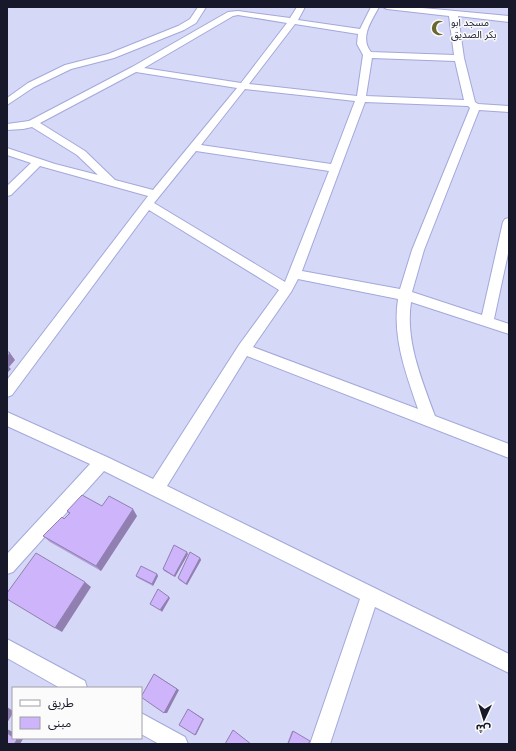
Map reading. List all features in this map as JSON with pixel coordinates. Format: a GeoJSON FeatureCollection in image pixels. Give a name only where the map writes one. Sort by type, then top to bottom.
{"type":"FeatureCollection","features":[{"type":"Feature","properties":{"kind":"street"},"geometry":{"type":"LineString","coordinates":[[7,102],[31,85],[68,67],[111,56],[180,28],[193,21],[202,7]]}},
{"type":"Feature","properties":{"kind":"street"},"geometry":{"type":"LineString","coordinates":[[7,391],[147,204],[243,86],[293,21],[301,7]]}},
{"type":"Feature","properties":{"kind":"street"},"geometry":{"type":"LineString","coordinates":[[156,489],[244,349],[287,289],[295,274],[361,99],[368,55],[362,44],[362,32],[375,7]]}},
{"type":"Feature","properties":{"kind":"street"},"geometry":{"type":"LineString","coordinates":[[387,7],[509,19]]}},
{"type":"Feature","properties":{"kind":"street"},"geometry":{"type":"LineString","coordinates":[[7,127],[23,126],[33,122],[135,69],[231,14],[238,13],[362,32]]}},
{"type":"Feature","properties":{"kind":"street"},"geometry":{"type":"LineString","coordinates":[[429,420],[405,344],[403,318],[405,295],[418,251],[473,105],[459,58],[453,14]]}},
{"type":"Feature","properties":{"kind":"street"},"geometry":{"type":"LineString","coordinates":[[368,55],[459,58]]}},
{"type":"Feature","properties":{"kind":"street"},"geometry":{"type":"LineString","coordinates":[[135,69],[243,86],[361,99],[473,105],[509,109]]}},
{"type":"Feature","properties":{"kind":"street"},"geometry":{"type":"LineString","coordinates":[[33,122],[82,153],[111,182]]}},
{"type":"Feature","properties":{"kind":"street"},"geometry":{"type":"LineString","coordinates":[[193,147],[335,168]]}},
{"type":"Feature","properties":{"kind":"street"},"geometry":{"type":"LineString","coordinates":[[7,151],[38,162],[155,194]]}},
{"type":"Feature","properties":{"kind":"street"},"geometry":{"type":"LineString","coordinates":[[7,192],[38,162]]}},
{"type":"Feature","properties":{"kind":"street"},"geometry":{"type":"LineString","coordinates":[[147,204],[287,289]]}},
{"type":"Feature","properties":{"kind":"street"},"geometry":{"type":"LineString","coordinates":[[486,321],[509,222]]}},
{"type":"Feature","properties":{"kind":"street"},"geometry":{"type":"LineString","coordinates":[[295,274],[405,295],[509,330]]}},
{"type":"Feature","properties":{"kind":"street"},"geometry":{"type":"LineString","coordinates":[[244,349],[509,451]]}},
{"type":"Feature","properties":{"kind":"street"},"geometry":{"type":"LineString","coordinates":[[7,419],[102,462],[509,664]]}},
{"type":"Feature","properties":{"kind":"street"},"geometry":{"type":"LineString","coordinates":[[7,566],[102,462]]}},
{"type":"Feature","properties":{"kind":"street"},"geometry":{"type":"LineString","coordinates":[[320,744],[370,596]]}},
{"type":"Feature","properties":{"kind":"street"},"geometry":{"type":"LineString","coordinates":[[7,648],[76,687]]}},
{"type":"Feature","properties":{"kind":"street"},"geometry":{"type":"LineString","coordinates":[[142,724],[178,744]]}},
{"type":"Feature","properties":{"kind":"building"},"geometry":{"type":"Polygon","coordinates":[[[82,495],[102,506],[109,496],[133,509],[96,566],[43,536],[62,517],[64,519],[70,513],[67,511],[82,495]]]}},
{"type":"Feature","properties":{"kind":"building"},"geometry":{"type":"Polygon","coordinates":[[[174,545],[187,552],[174,576],[163,569],[174,545]]]}},
{"type":"Feature","properties":{"kind":"building"},"geometry":{"type":"Polygon","coordinates":[[[190,552],[200,558],[186,584],[178,578],[190,552]]]}},
{"type":"Feature","properties":{"kind":"building"},"geometry":{"type":"Polygon","coordinates":[[[36,553],[85,582],[55,628],[7,599],[7,593],[36,553]]]}},
{"type":"Feature","properties":{"kind":"building"},"geometry":{"type":"Polygon","coordinates":[[[141,566],[157,574],[152,584],[136,576],[141,566]]]}},
{"type":"Feature","properties":{"kind":"building"},"geometry":{"type":"Polygon","coordinates":[[[158,589],[169,597],[160,610],[150,604],[158,589]]]}},
{"type":"Feature","properties":{"kind":"building"},"geometry":{"type":"Polygon","coordinates":[[[154,674],[177,689],[164,713],[142,698],[154,674]]]}},
{"type":"Feature","properties":{"kind":"building"},"geometry":{"type":"Polygon","coordinates":[[[188,709],[203,719],[195,735],[179,725],[188,709]]]}},
{"type":"Feature","properties":{"kind":"building"},"geometry":{"type":"Polygon","coordinates":[[[233,730],[251,744],[225,744],[233,730]]]}},
{"type":"Feature","properties":{"kind":"building"},"geometry":{"type":"Polygon","coordinates":[[[293,731],[310,741],[308,744],[288,744],[293,731]]]}},
{"type":"Feature","properties":{"kind":"building"},"geometry":{"type":"Polygon","coordinates":[[[7,733],[12,736],[12,739],[17,740],[14,744],[7,744],[7,733]]]}},
{"type":"Feature","properties":{"kind":"place","name":"مسجد ابو بكر الصديق"},"geometry":{"type":"Point","coordinates":[439,28]}}]}
